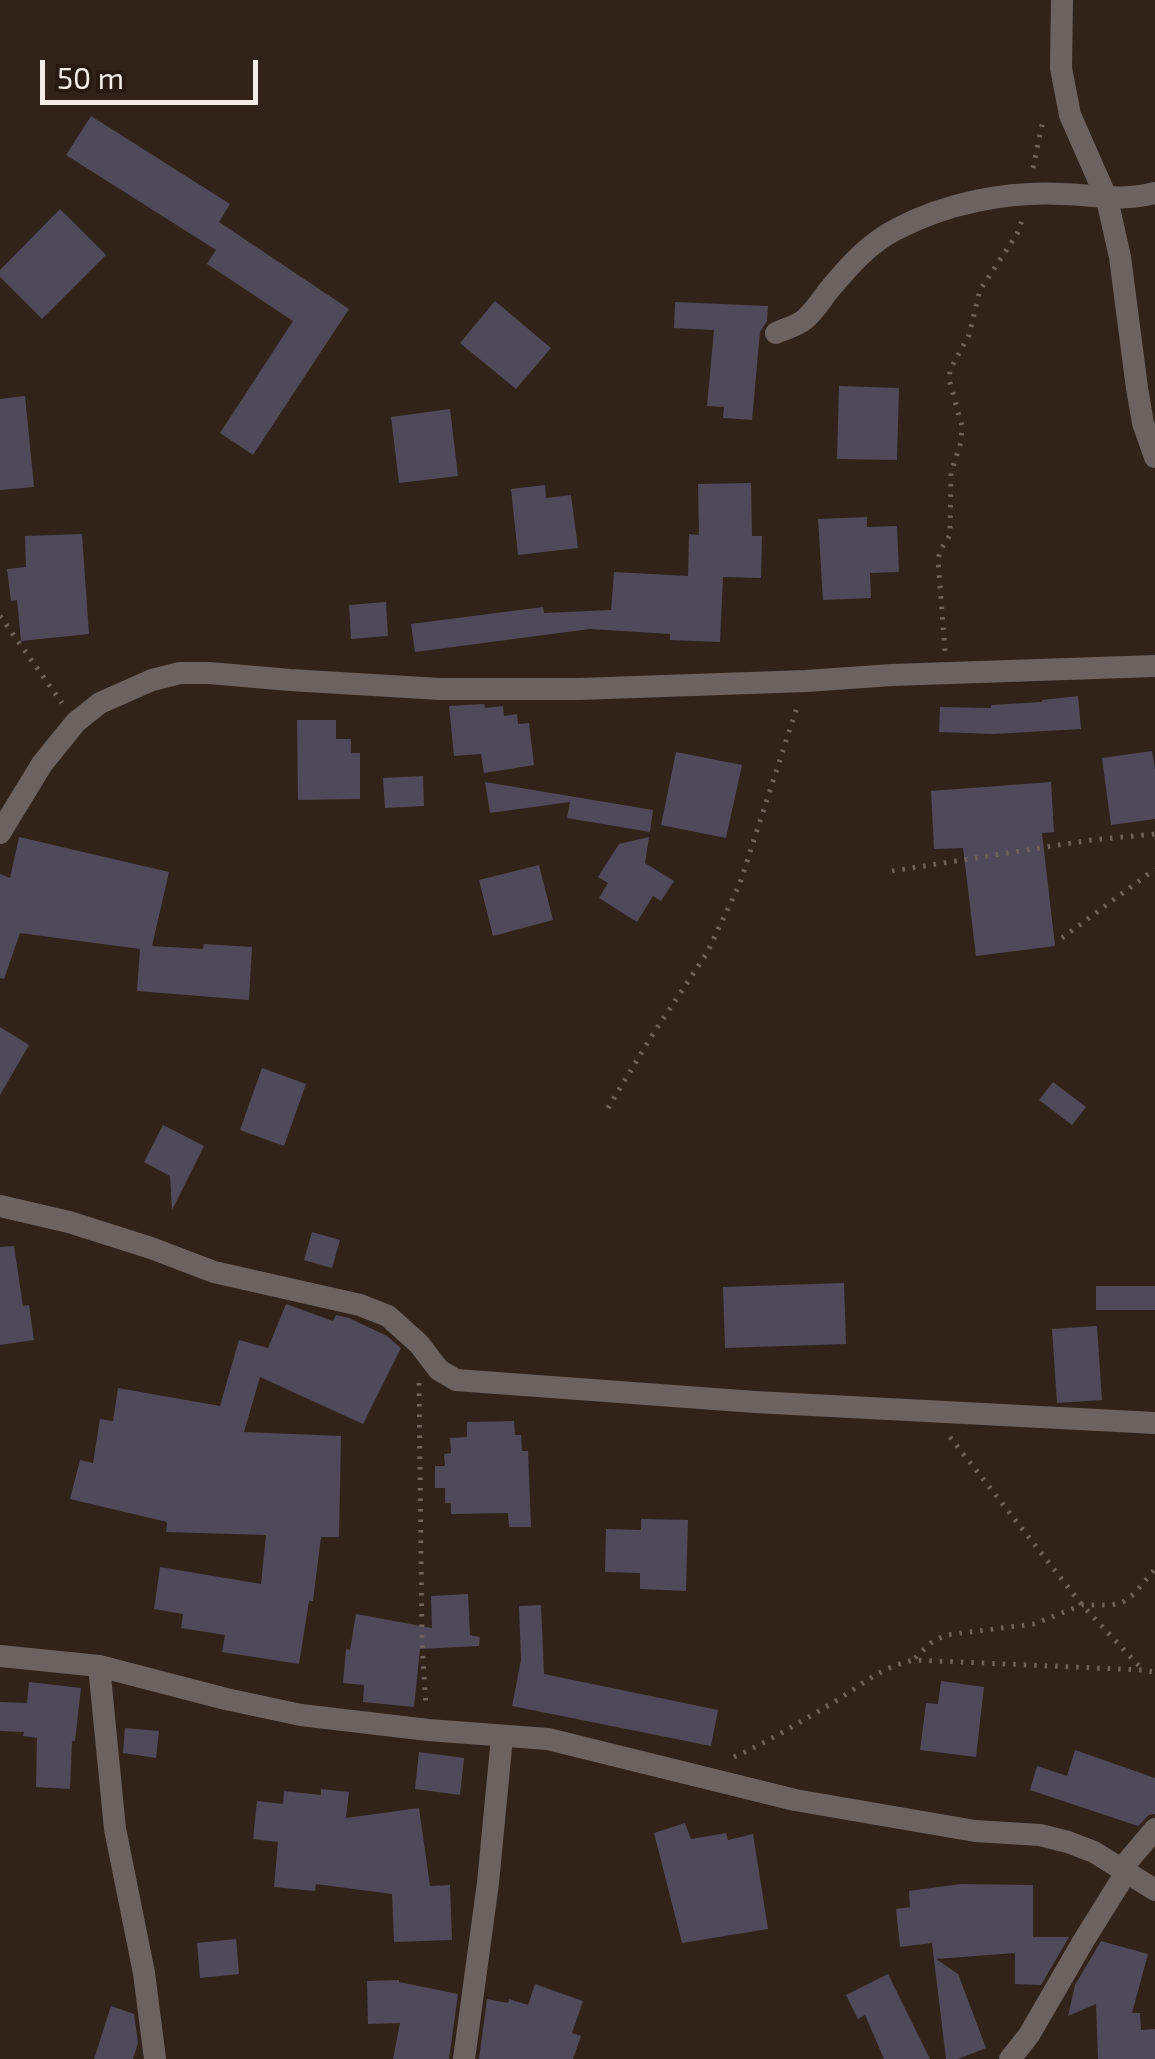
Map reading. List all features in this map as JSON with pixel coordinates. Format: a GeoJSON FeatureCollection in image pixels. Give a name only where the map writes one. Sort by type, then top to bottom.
{"type":"FeatureCollection","features":[{"type":"Feature","properties":{"kind":"street"},"geometry":{"type":"LineString","coordinates":[[1062,0],[1060,68],[1070,116],[1106,199],[1120,257],[1137,388],[1155,456]]}},
{"type":"Feature","properties":{"kind":"street"},"geometry":{"type":"LineString","coordinates":[[776,333],[801,322],[872,243],[899,227],[982,200],[1027,194],[1106,199],[1155,193]]}},
{"type":"Feature","properties":{"kind":"street"},"geometry":{"type":"LineString","coordinates":[[0,833],[42,764],[76,722],[100,702],[180,673],[440,688],[579,689],[1155,666]]}},
{"type":"Feature","properties":{"kind":"street"},"geometry":{"type":"LineString","coordinates":[[0,1206],[86,1227],[214,1272],[360,1305],[388,1316],[419,1344],[439,1370],[456,1380],[735,1401],[1155,1423]]}},
{"type":"Feature","properties":{"kind":"street"},"geometry":{"type":"LineString","coordinates":[[0,1656],[98,1666],[301,1715],[548,1740],[812,1804],[975,1831],[1040,1835],[1068,1842],[1124,1869],[1155,1890]]}},
{"type":"Feature","properties":{"kind":"street"},"geometry":{"type":"LineString","coordinates":[[98,1666],[115,1829],[144,1973],[155,2059]]}},
{"type":"Feature","properties":{"kind":"street"},"geometry":{"type":"LineString","coordinates":[[464,2059],[488,1883],[502,1737]]}},
{"type":"Feature","properties":{"kind":"street"},"geometry":{"type":"LineString","coordinates":[[1010,2059],[1029,2036],[1124,1869],[1155,1829]]}},
{"type":"Feature","properties":{"kind":"path"},"geometry":{"type":"LineString","coordinates":[[945,674],[946,634],[938,560],[950,535],[951,473],[962,426],[950,370],[969,335],[980,290],[1022,221],[1046,108]]}},
{"type":"Feature","properties":{"kind":"path"},"geometry":{"type":"LineString","coordinates":[[0,616],[76,722]]}},
{"type":"Feature","properties":{"kind":"path"},"geometry":{"type":"LineString","coordinates":[[608,1108],[707,953],[740,883],[806,681]]}},
{"type":"Feature","properties":{"kind":"path"},"geometry":{"type":"LineString","coordinates":[[892,871],[1155,834]]}},
{"type":"Feature","properties":{"kind":"path"},"geometry":{"type":"LineString","coordinates":[[1062,938],[1155,869]]}},
{"type":"Feature","properties":{"kind":"path"},"geometry":{"type":"LineString","coordinates":[[419,1344],[422,1642],[428,1730]]}},
{"type":"Feature","properties":{"kind":"path"},"geometry":{"type":"LineString","coordinates":[[929,1410],[1082,1605],[1142,1670]]}},
{"type":"Feature","properties":{"kind":"path"},"geometry":{"type":"LineString","coordinates":[[914,1660],[932,1642],[946,1636],[1034,1624],[1082,1605],[1122,1602],[1155,1569]]}},
{"type":"Feature","properties":{"kind":"path"},"geometry":{"type":"LineString","coordinates":[[695,1776],[761,1745],[880,1670],[914,1660],[1155,1672]]}},
{"type":"Feature","properties":{"kind":"building"},"geometry":{"type":"Polygon","coordinates":[[[91,116],[230,204],[219,222],[349,309],[253,455],[220,433],[293,321],[207,264],[216,250],[66,155],[91,116]]]}},
{"type":"Feature","properties":{"kind":"building"},"geometry":{"type":"Polygon","coordinates":[[[60,209],[106,255],[42,319],[0,277],[0,270],[60,209]]]}},
{"type":"Feature","properties":{"kind":"building"},"geometry":{"type":"Polygon","coordinates":[[[495,301],[551,348],[516,389],[460,343],[495,301]]]}},
{"type":"Feature","properties":{"kind":"building"},"geometry":{"type":"Polygon","coordinates":[[[675,302],[768,306],[767,321],[760,332],[752,420],[723,418],[724,407],[707,406],[714,330],[674,328],[675,302]]]}},
{"type":"Feature","properties":{"kind":"building"},"geometry":{"type":"Polygon","coordinates":[[[839,386],[899,388],[897,460],[837,459],[839,386]]]}},
{"type":"Feature","properties":{"kind":"building"},"geometry":{"type":"Polygon","coordinates":[[[25,396],[34,487],[0,490],[0,399],[25,396]]]}},
{"type":"Feature","properties":{"kind":"building"},"geometry":{"type":"Polygon","coordinates":[[[450,409],[458,476],[399,483],[391,417],[450,409]]]}},
{"type":"Feature","properties":{"kind":"building"},"geometry":{"type":"Polygon","coordinates":[[[751,483],[752,536],[762,536],[761,578],[723,577],[720,642],[590,629],[415,652],[411,624],[543,607],[544,613],[611,610],[614,572],[688,576],[689,534],[699,535],[698,484],[751,483]]]}},
{"type":"Feature","properties":{"kind":"building"},"geometry":{"type":"Polygon","coordinates":[[[545,485],[546,498],[571,495],[578,548],[518,555],[511,489],[545,485]]]}},
{"type":"Feature","properties":{"kind":"building"},"geometry":{"type":"Polygon","coordinates":[[[867,517],[867,527],[897,526],[899,572],[870,573],[871,598],[823,600],[818,519],[867,517]]]}},
{"type":"Feature","properties":{"kind":"building"},"geometry":{"type":"Polygon","coordinates":[[[82,534],[89,634],[21,641],[17,600],[11,601],[7,569],[26,567],[25,536],[82,534]]]}},
{"type":"Feature","properties":{"kind":"building"},"geometry":{"type":"Polygon","coordinates":[[[386,602],[388,636],[351,639],[349,605],[386,602]]]}},
{"type":"Feature","properties":{"kind":"building"},"geometry":{"type":"Polygon","coordinates":[[[1078,696],[1081,729],[993,734],[939,732],[940,707],[991,708],[1078,696]]]}},
{"type":"Feature","properties":{"kind":"building"},"geometry":{"type":"Polygon","coordinates":[[[484,704],[485,708],[503,706],[504,716],[517,714],[518,724],[529,723],[534,765],[484,773],[481,754],[454,756],[449,706],[484,704]]]}},
{"type":"Feature","properties":{"kind":"building"},"geometry":{"type":"Polygon","coordinates":[[[297,720],[336,720],[336,739],[351,739],[351,753],[360,753],[360,799],[298,800],[297,720]]]}},
{"type":"Feature","properties":{"kind":"building"},"geometry":{"type":"Polygon","coordinates":[[[1152,751],[1155,819],[1111,825],[1102,758],[1152,751]]]}},
{"type":"Feature","properties":{"kind":"building"},"geometry":{"type":"Polygon","coordinates":[[[676,752],[742,765],[726,838],[661,825],[676,752]]]}},
{"type":"Feature","properties":{"kind":"building"},"geometry":{"type":"Polygon","coordinates":[[[423,776],[424,806],[385,808],[383,778],[423,776]]]}},
{"type":"Feature","properties":{"kind":"building"},"geometry":{"type":"Polygon","coordinates":[[[485,782],[653,810],[650,832],[567,818],[570,802],[490,813],[485,782]]]}},
{"type":"Feature","properties":{"kind":"building"},"geometry":{"type":"Polygon","coordinates":[[[1051,782],[1054,832],[1042,833],[1055,946],[976,956],[963,848],[934,849],[931,791],[1051,782]]]}},
{"type":"Feature","properties":{"kind":"building"},"geometry":{"type":"Polygon","coordinates":[[[19,837],[169,872],[152,946],[252,947],[249,1000],[137,991],[140,949],[20,933],[4,979],[0,978],[0,874],[10,878],[19,837]]]}},
{"type":"Feature","properties":{"kind":"building"},"geometry":{"type":"Polygon","coordinates":[[[649,837],[645,863],[674,881],[661,901],[653,896],[637,922],[599,898],[608,883],[598,877],[619,844],[649,837]]]}},
{"type":"Feature","properties":{"kind":"building"},"geometry":{"type":"Polygon","coordinates":[[[539,865],[553,920],[493,936],[479,880],[539,865]]]}},
{"type":"Feature","properties":{"kind":"building"},"geometry":{"type":"Polygon","coordinates":[[[0,1027],[29,1045],[0,1095],[0,1027]]]}},
{"type":"Feature","properties":{"kind":"building"},"geometry":{"type":"Polygon","coordinates":[[[262,1068],[306,1084],[284,1146],[240,1130],[262,1068]]]}},
{"type":"Feature","properties":{"kind":"building"},"geometry":{"type":"Polygon","coordinates":[[[1053,1082],[1086,1107],[1072,1125],[1039,1100],[1053,1082]]]}},
{"type":"Feature","properties":{"kind":"building"},"geometry":{"type":"Polygon","coordinates":[[[163,1125],[204,1146],[172,1210],[170,1176],[144,1162],[163,1125]]]}},
{"type":"Feature","properties":{"kind":"building"},"geometry":{"type":"Polygon","coordinates":[[[312,1232],[340,1240],[332,1268],[304,1260],[312,1232]]]}},
{"type":"Feature","properties":{"kind":"building"},"geometry":{"type":"Polygon","coordinates":[[[14,1246],[23,1306],[29,1305],[34,1340],[0,1345],[0,1247],[14,1246]]]}},
{"type":"Feature","properties":{"kind":"building"},"geometry":{"type":"Polygon","coordinates":[[[844,1283],[846,1344],[725,1348],[723,1287],[844,1283]]]}},
{"type":"Feature","properties":{"kind":"building"},"geometry":{"type":"Polygon","coordinates":[[[1096,1286],[1155,1286],[1155,1310],[1096,1310],[1096,1286]]]}},
{"type":"Feature","properties":{"kind":"building"},"geometry":{"type":"Polygon","coordinates":[[[286,1304],[333,1321],[336,1315],[349,1318],[387,1336],[401,1348],[363,1424],[260,1377],[244,1432],[341,1436],[339,1537],[321,1537],[313,1601],[309,1601],[299,1664],[222,1652],[225,1635],[181,1628],[183,1614],[154,1609],[160,1567],[261,1584],[266,1535],[166,1532],[167,1522],[70,1499],[80,1460],[93,1463],[100,1419],[113,1421],[118,1388],[220,1406],[239,1340],[268,1348],[286,1304]]]}},
{"type":"Feature","properties":{"kind":"building"},"geometry":{"type":"Polygon","coordinates":[[[1097,1326],[1102,1400],[1057,1403],[1052,1329],[1097,1326]]]}},
{"type":"Feature","properties":{"kind":"building"},"geometry":{"type":"Polygon","coordinates":[[[514,1421],[515,1435],[521,1435],[522,1451],[528,1451],[531,1527],[509,1527],[508,1513],[451,1514],[451,1503],[445,1503],[445,1488],[435,1488],[435,1466],[445,1466],[444,1454],[451,1453],[450,1438],[467,1437],[467,1422],[514,1421]]]}},
{"type":"Feature","properties":{"kind":"building"},"geometry":{"type":"Polygon","coordinates":[[[641,1519],[688,1520],[686,1591],[640,1589],[640,1573],[605,1572],[606,1529],[641,1530],[641,1519]]]}},
{"type":"Feature","properties":{"kind":"building"},"geometry":{"type":"Polygon","coordinates":[[[468,1594],[470,1635],[480,1637],[479,1646],[420,1649],[414,1707],[363,1702],[364,1685],[343,1683],[346,1649],[350,1650],[356,1614],[432,1628],[431,1596],[468,1594]]]}},
{"type":"Feature","properties":{"kind":"building"},"geometry":{"type":"Polygon","coordinates":[[[541,1605],[544,1674],[718,1710],[711,1746],[512,1706],[521,1660],[519,1606],[541,1605]]]}},
{"type":"Feature","properties":{"kind":"building"},"geometry":{"type":"Polygon","coordinates":[[[941,1681],[984,1687],[976,1757],[920,1750],[926,1703],[938,1704],[941,1681]]]}},
{"type":"Feature","properties":{"kind":"building"},"geometry":{"type":"Polygon","coordinates":[[[29,1682],[81,1688],[72,1741],[70,1789],[36,1787],[37,1738],[23,1736],[24,1732],[0,1731],[0,1702],[27,1703],[29,1682]]]}},
{"type":"Feature","properties":{"kind":"building"},"geometry":{"type":"Polygon","coordinates":[[[125,1728],[159,1731],[156,1758],[123,1753],[125,1728]]]}},
{"type":"Feature","properties":{"kind":"building"},"geometry":{"type":"Polygon","coordinates":[[[1075,1750],[1155,1778],[1155,1814],[1138,1826],[1030,1790],[1037,1766],[1067,1776],[1075,1750]]]}},
{"type":"Feature","properties":{"kind":"building"},"geometry":{"type":"Polygon","coordinates":[[[419,1752],[464,1758],[460,1795],[415,1789],[419,1752]]]}},
{"type":"Feature","properties":{"kind":"building"},"geometry":{"type":"Polygon","coordinates":[[[321,1789],[349,1792],[346,1818],[419,1808],[430,1886],[450,1885],[452,1940],[394,1942],[392,1894],[316,1884],[315,1891],[274,1887],[278,1842],[253,1839],[257,1801],[283,1804],[284,1791],[321,1795],[321,1789]]]}},
{"type":"Feature","properties":{"kind":"building"},"geometry":{"type":"Polygon","coordinates":[[[685,1823],[691,1839],[726,1833],[728,1840],[753,1834],[768,1929],[682,1943],[654,1833],[685,1823]]]}},
{"type":"Feature","properties":{"kind":"building"},"geometry":{"type":"Polygon","coordinates":[[[961,1884],[1033,1885],[1033,1937],[1069,1937],[1041,1985],[1015,1984],[1015,1953],[936,1959],[958,1974],[986,2048],[958,2059],[946,2059],[932,1943],[900,1947],[896,1909],[910,1907],[909,1891],[961,1884]]]}},
{"type":"Feature","properties":{"kind":"building"},"geometry":{"type":"Polygon","coordinates":[[[236,1939],[239,1974],[200,1978],[197,1943],[236,1939]]]}},
{"type":"Feature","properties":{"kind":"building"},"geometry":{"type":"Polygon","coordinates":[[[1101,1941],[1148,1954],[1132,2013],[1140,2013],[1141,2030],[1155,2029],[1155,2059],[1098,2059],[1096,2004],[1068,2016],[1075,1985],[1101,1941]]]}},
{"type":"Feature","properties":{"kind":"building"},"geometry":{"type":"Polygon","coordinates":[[[888,1974],[930,2059],[884,2059],[865,2015],[858,2019],[846,1995],[888,1974]]]}},
{"type":"Feature","properties":{"kind":"building"},"geometry":{"type":"Polygon","coordinates":[[[399,1980],[458,1994],[449,2059],[393,2059],[400,2023],[368,2024],[367,1981],[399,1980]]]}},
{"type":"Feature","properties":{"kind":"building"},"geometry":{"type":"Polygon","coordinates":[[[535,1984],[583,2001],[572,2033],[581,2036],[573,2059],[479,2059],[487,1999],[508,2003],[509,1999],[528,2005],[535,1984]]]}},
{"type":"Feature","properties":{"kind":"building"},"geometry":{"type":"Polygon","coordinates":[[[111,2006],[134,2014],[138,2043],[133,2059],[94,2059],[111,2006]]]}}]}
